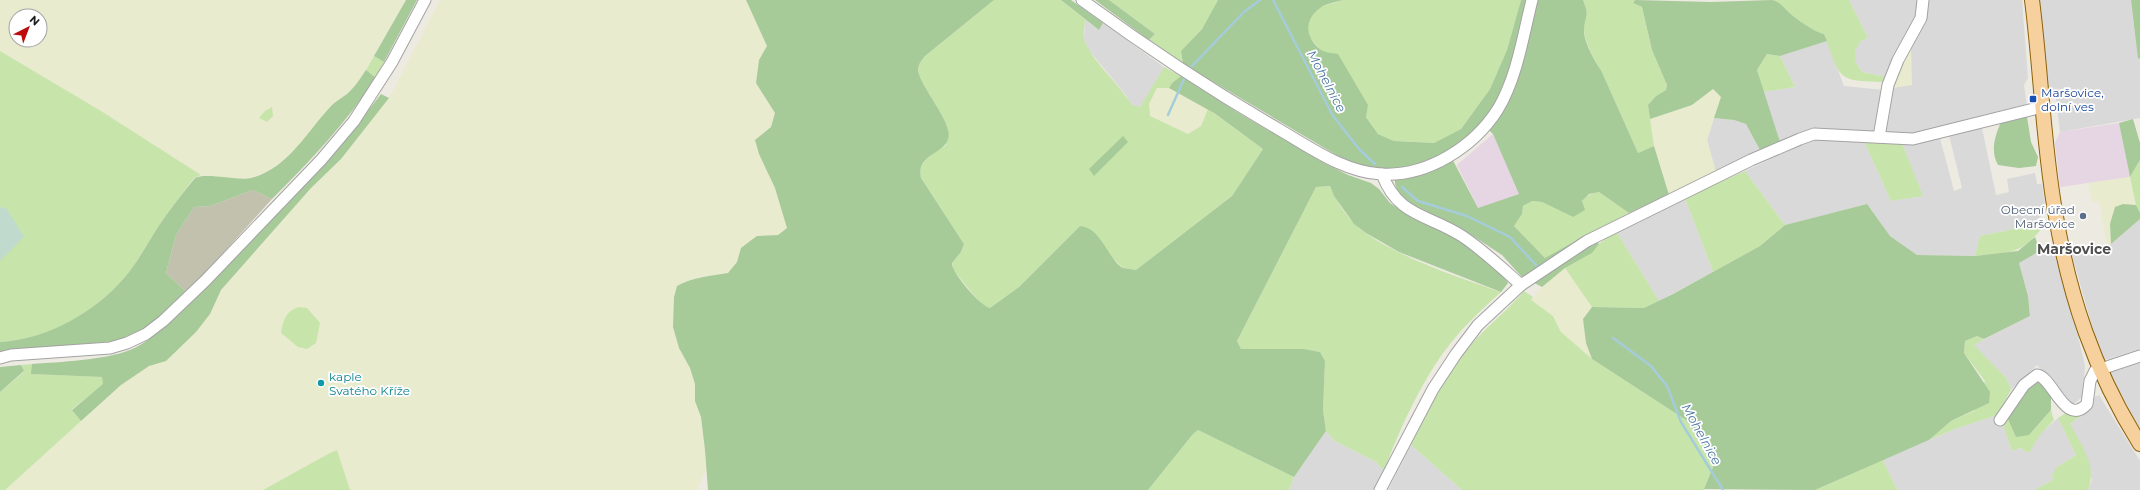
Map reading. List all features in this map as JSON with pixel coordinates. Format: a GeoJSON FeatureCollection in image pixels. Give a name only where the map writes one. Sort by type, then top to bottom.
{"type":"FeatureCollection","features":[{"type":"Feature","properties":{"kind":"main road"},"geometry":{"type":"LineString","coordinates":[[2032,0],[2042,107],[2055,211],[2062,245],[2081,322],[2098,369],[2113,399],[2140,444]]}},
{"type":"Feature","properties":{"kind":"street"},"geometry":{"type":"LineString","coordinates":[[0,358],[11,355],[110,348],[127,344],[146,334],[163,321],[205,281],[310,171],[354,121],[392,62],[425,0]]}},
{"type":"Feature","properties":{"kind":"street"},"geometry":{"type":"LineString","coordinates":[[1082,0],[1170,62],[1223,97],[1329,157],[1360,171],[1382,174],[1400,173],[1438,162],[1458,151],[1482,130],[1497,111],[1508,89],[1532,0]]}},
{"type":"Feature","properties":{"kind":"street"},"geometry":{"type":"LineString","coordinates":[[1879,137],[1888,85],[1898,60],[1921,18],[1923,0]]}},
{"type":"Feature","properties":{"kind":"street"},"geometry":{"type":"LineString","coordinates":[[1380,490],[1433,389],[1456,354],[1478,325],[1521,285],[1587,241],[1751,160],[1814,134],[1913,139],[2042,107]]}},
{"type":"Feature","properties":{"kind":"street"},"geometry":{"type":"LineString","coordinates":[[1382,174],[1387,188],[1407,209],[1460,235],[1489,256],[1521,285]]}},
{"type":"Feature","properties":{"kind":"street"},"geometry":{"type":"LineString","coordinates":[[2000,420],[2024,385],[2037,375],[2047,381],[2062,402],[2073,410],[2082,409],[2087,404],[2092,376],[2098,369],[2140,356]]}},
{"type":"Feature","properties":{"kind":"shaded area"},"geometry":{"type":"Polygon","coordinates":[[[0,0],[406,0],[356,86],[333,104],[296,149],[273,168],[251,178],[221,178],[201,175],[101,111],[0,51],[0,0]]]}},
{"type":"Feature","properties":{"kind":"shaded area"},"geometry":{"type":"Polygon","coordinates":[[[440,0],[746,0],[767,46],[759,60],[756,83],[775,113],[771,127],[761,134],[759,154],[775,188],[787,228],[778,235],[757,236],[750,241],[741,248],[737,262],[728,273],[700,277],[683,283],[679,348],[690,368],[695,384],[695,401],[701,417],[707,468],[697,490],[350,490],[337,450],[263,490],[5,490],[121,385],[149,366],[166,361],[210,314],[221,290],[311,188],[341,159],[389,98],[440,0]]]}},
{"type":"Feature","properties":{"kind":"shaded area"},"geometry":{"type":"Polygon","coordinates":[[[1849,0],[1920,0],[1920,11],[1886,77],[1862,72],[1856,63],[1854,50],[1861,41],[1868,38],[1849,0]]]}},
{"type":"Feature","properties":{"kind":"shaded area"},"geometry":{"type":"Polygon","coordinates":[[[1926,0],[2022,0],[2028,78],[2024,85],[2027,107],[1911,135],[1887,133],[1884,131],[1892,88],[1928,12],[1926,0]]]}},
{"type":"Feature","properties":{"kind":"shaded area"},"geometry":{"type":"Polygon","coordinates":[[[2040,0],[2131,0],[2138,59],[2140,58],[2140,118],[2060,132],[2056,99],[2049,91],[2040,0]]]}},
{"type":"Feature","properties":{"kind":"shaded area"},"geometry":{"type":"Polygon","coordinates":[[[1085,19],[1099,30],[1103,23],[1164,67],[1140,108],[1132,105],[1125,94],[1088,49],[1084,38],[1085,19]]]}},
{"type":"Feature","properties":{"kind":"shaded area"},"geometry":{"type":"Polygon","coordinates":[[[1827,41],[1844,86],[1884,90],[1874,132],[1780,142],[1763,92],[1795,87],[1780,56],[1827,41]]]}},
{"type":"Feature","properties":{"kind":"shaded area"},"geometry":{"type":"Polygon","coordinates":[[[1911,45],[1912,85],[1892,88],[1899,68],[1911,45]]]}},
{"type":"Feature","properties":{"kind":"shaded area"},"geometry":{"type":"Polygon","coordinates":[[[1157,88],[1169,88],[1208,109],[1201,126],[1188,134],[1150,116],[1149,104],[1157,88]]]}},
{"type":"Feature","properties":{"kind":"shaded area"},"geometry":{"type":"Polygon","coordinates":[[[1712,89],[1721,97],[1707,140],[1716,172],[1669,195],[1654,146],[1650,119],[1692,105],[1712,89]]]}},
{"type":"Feature","properties":{"kind":"shaded area"},"geometry":{"type":"Polygon","coordinates":[[[1714,118],[1734,120],[1746,124],[1760,150],[1716,172],[1707,140],[1714,118]]]}},
{"type":"Feature","properties":{"kind":"shaded area"},"geometry":{"type":"Polygon","coordinates":[[[2119,123],[2130,177],[2060,187],[2055,143],[2060,132],[2119,123]]]}},
{"type":"Feature","properties":{"kind":"shaded area"},"geometry":{"type":"Polygon","coordinates":[[[1982,128],[1996,195],[2009,192],[2007,179],[2035,173],[2037,184],[2042,184],[2046,212],[2030,226],[1980,236],[1975,256],[1917,255],[1890,236],[1867,204],[1785,225],[1745,171],[1801,145],[1823,138],[1864,141],[1891,201],[1922,196],[1902,143],[1940,138],[1954,191],[1962,188],[1949,135],[1982,128]]]}},
{"type":"Feature","properties":{"kind":"shaded area"},"geometry":{"type":"Polygon","coordinates":[[[1493,134],[1520,194],[1478,208],[1457,165],[1493,134]]]}},
{"type":"Feature","properties":{"kind":"shaded area"},"geometry":{"type":"Polygon","coordinates":[[[2130,177],[2136,205],[2123,204],[2110,224],[2111,244],[2107,245],[2099,201],[2092,202],[2088,183],[2130,177]]]}},
{"type":"Feature","properties":{"kind":"shaded area"},"geometry":{"type":"Polygon","coordinates":[[[253,190],[272,199],[187,293],[166,273],[176,235],[194,207],[210,206],[253,190]]]}},
{"type":"Feature","properties":{"kind":"shaded area"},"geometry":{"type":"Polygon","coordinates":[[[1685,198],[1713,272],[1659,301],[1616,231],[1685,198]]]}},
{"type":"Feature","properties":{"kind":"shaded area"},"geometry":{"type":"Polygon","coordinates":[[[0,207],[7,209],[24,237],[0,261],[0,207]]]}},
{"type":"Feature","properties":{"kind":"shaded area"},"geometry":{"type":"Polygon","coordinates":[[[2140,219],[2140,349],[2105,360],[2101,358],[2072,255],[2111,244],[2140,219]]]}},
{"type":"Feature","properties":{"kind":"shaded area"},"geometry":{"type":"Polygon","coordinates":[[[2051,248],[2055,249],[2059,255],[2085,366],[2082,397],[2075,403],[2071,403],[2067,400],[2037,365],[2011,390],[2007,379],[1973,345],[2030,316],[2028,296],[2019,263],[2040,251],[2051,248]]]}},
{"type":"Feature","properties":{"kind":"shaded area"},"geometry":{"type":"Polygon","coordinates":[[[1565,268],[1592,307],[1583,319],[1586,343],[1592,359],[1561,332],[1553,316],[1531,300],[1542,287],[1565,268]]]}},
{"type":"Feature","properties":{"kind":"shaded area"},"geometry":{"type":"Polygon","coordinates":[[[2140,361],[2140,429],[2109,371],[2140,361]]]}},
{"type":"Feature","properties":{"kind":"shaded area"},"geometry":{"type":"Polygon","coordinates":[[[2099,395],[2140,461],[2140,490],[2088,490],[2092,480],[2070,424],[2088,411],[2093,398],[2099,395]]]}},
{"type":"Feature","properties":{"kind":"shaded area"},"geometry":{"type":"Polygon","coordinates":[[[1997,415],[2002,422],[2012,451],[2020,448],[2028,452],[2039,435],[2058,418],[2076,455],[2057,467],[2053,480],[2034,490],[1897,490],[1883,460],[1955,429],[1997,415]]]}},
{"type":"Feature","properties":{"kind":"shaded area"},"geometry":{"type":"Polygon","coordinates":[[[1326,431],[1335,441],[1376,462],[1384,471],[1374,490],[1289,490],[1294,477],[1326,431]]]}},
{"type":"Feature","properties":{"kind":"shaded area"},"geometry":{"type":"Polygon","coordinates":[[[1411,445],[1462,490],[1388,490],[1411,445]]]}},
{"type":"Feature","properties":{"kind":"green space"},"geometry":{"type":"Polygon","coordinates":[[[406,0],[417,0],[384,62],[374,56],[406,0]]]}},
{"type":"Feature","properties":{"kind":"green space"},"geometry":{"type":"Polygon","coordinates":[[[746,0],[994,0],[925,56],[918,69],[919,75],[942,115],[948,130],[948,138],[945,144],[924,162],[921,169],[921,178],[964,244],[961,252],[952,263],[956,273],[973,295],[980,302],[990,308],[1019,287],[1080,226],[1088,228],[1094,232],[1113,258],[1123,268],[1136,270],[1232,196],[1263,149],[1214,113],[1169,88],[1172,83],[1181,76],[1237,112],[1324,163],[1348,175],[1371,183],[1379,189],[1390,203],[1407,214],[1451,236],[1494,264],[1508,283],[1501,292],[1399,252],[1366,233],[1354,224],[1334,196],[1330,186],[1316,187],[1237,341],[1241,349],[1304,349],[1320,352],[1325,361],[1323,410],[1326,431],[1294,477],[1198,430],[1193,434],[1148,490],[708,490],[701,417],[695,401],[695,384],[690,368],[679,348],[673,327],[674,297],[677,286],[696,279],[728,273],[737,262],[741,248],[750,241],[757,236],[778,235],[787,228],[775,188],[759,154],[755,140],[771,127],[775,113],[756,83],[759,60],[767,46],[746,0]]]}},
{"type":"Feature","properties":{"kind":"green space"},"geometry":{"type":"Polygon","coordinates":[[[994,0],[1061,0],[1085,19],[1084,38],[1087,46],[1098,63],[1132,105],[1140,107],[1164,67],[1181,76],[1172,83],[1169,88],[1157,88],[1149,104],[1150,116],[1188,134],[1201,126],[1208,109],[1263,149],[1232,196],[1136,270],[1123,268],[1080,226],[1019,287],[990,308],[983,306],[953,270],[952,263],[961,252],[964,244],[921,178],[921,167],[927,158],[946,145],[948,131],[945,121],[922,81],[918,69],[925,56],[994,0]]]}},
{"type":"Feature","properties":{"kind":"green space"},"geometry":{"type":"Polygon","coordinates":[[[1061,0],[1071,0],[1103,23],[1099,30],[1061,0]]]}},
{"type":"Feature","properties":{"kind":"green space"},"geometry":{"type":"Polygon","coordinates":[[[1095,0],[1109,0],[1155,34],[1149,40],[1095,0]]]}},
{"type":"Feature","properties":{"kind":"green space"},"geometry":{"type":"Polygon","coordinates":[[[1109,0],[1218,0],[1202,29],[1181,51],[1183,64],[1149,40],[1155,34],[1109,0]]]}},
{"type":"Feature","properties":{"kind":"green space"},"geometry":{"type":"Polygon","coordinates":[[[1218,0],[1343,0],[1325,5],[1315,13],[1311,18],[1308,28],[1311,39],[1322,50],[1338,54],[1368,105],[1366,117],[1378,134],[1394,141],[1434,143],[1461,129],[1490,89],[1507,50],[1521,0],[1583,0],[1587,13],[1584,34],[1590,51],[1601,70],[1638,153],[1654,146],[1669,195],[1629,213],[1599,192],[1589,194],[1582,201],[1585,210],[1573,217],[1542,202],[1532,201],[1523,206],[1522,214],[1514,226],[1545,258],[1590,233],[1599,244],[1592,253],[1565,268],[1542,287],[1521,276],[1502,255],[1464,230],[1418,211],[1399,195],[1395,184],[1394,168],[1366,168],[1338,156],[1183,64],[1181,51],[1202,29],[1218,0]],[[1482,123],[1467,137],[1448,151],[1478,208],[1519,194],[1493,134],[1482,123]]]}},
{"type":"Feature","properties":{"kind":"green space"},"geometry":{"type":"Polygon","coordinates":[[[1343,0],[1521,0],[1507,50],[1490,89],[1461,129],[1434,143],[1394,141],[1378,134],[1321,50],[1309,37],[1307,28],[1310,18],[1320,7],[1343,0]]]}},
{"type":"Feature","properties":{"kind":"green space"},"geometry":{"type":"Polygon","coordinates":[[[1583,0],[1635,0],[1633,3],[1642,7],[1652,50],[1667,85],[1666,90],[1656,96],[1648,105],[1654,146],[1638,153],[1584,34],[1587,13],[1583,0]]]}},
{"type":"Feature","properties":{"kind":"green space"},"geometry":{"type":"Polygon","coordinates":[[[1635,0],[1711,2],[1772,0],[1781,4],[1792,15],[1807,26],[1824,34],[1827,41],[1780,56],[1767,54],[1757,70],[1780,142],[1760,150],[1746,124],[1734,120],[1714,118],[1721,97],[1713,89],[1692,105],[1650,119],[1648,105],[1656,96],[1666,90],[1667,85],[1652,50],[1642,7],[1633,3],[1635,0]]]}},
{"type":"Feature","properties":{"kind":"green space"},"geometry":{"type":"Polygon","coordinates":[[[1772,0],[1849,0],[1868,38],[1861,41],[1855,50],[1856,63],[1862,72],[1886,77],[1885,82],[1857,80],[1848,78],[1842,74],[1838,69],[1824,34],[1816,32],[1789,13],[1781,4],[1772,0]]]}},
{"type":"Feature","properties":{"kind":"green space"},"geometry":{"type":"Polygon","coordinates":[[[2131,0],[2140,0],[2140,58],[2138,59],[2131,0]]]}},
{"type":"Feature","properties":{"kind":"green space"},"geometry":{"type":"Polygon","coordinates":[[[0,51],[101,111],[201,175],[194,178],[171,208],[129,272],[112,291],[99,302],[84,313],[52,330],[18,340],[0,342],[0,51]]]}},
{"type":"Feature","properties":{"kind":"green space"},"geometry":{"type":"Polygon","coordinates":[[[1767,54],[1780,56],[1795,87],[1763,92],[1757,70],[1767,54]]]}},
{"type":"Feature","properties":{"kind":"green space"},"geometry":{"type":"Polygon","coordinates":[[[374,56],[384,62],[376,78],[366,70],[374,56]]]}},
{"type":"Feature","properties":{"kind":"green space"},"geometry":{"type":"Polygon","coordinates":[[[366,70],[376,78],[364,95],[327,141],[272,199],[253,190],[210,206],[194,207],[176,235],[166,273],[187,293],[149,327],[116,341],[0,352],[0,342],[18,340],[52,330],[84,313],[112,291],[134,266],[162,221],[195,178],[200,176],[214,176],[245,179],[251,178],[264,173],[287,158],[332,105],[352,89],[366,70]]]}},
{"type":"Feature","properties":{"kind":"green space"},"geometry":{"type":"Polygon","coordinates":[[[381,94],[389,98],[341,159],[311,188],[221,290],[210,314],[196,332],[166,361],[149,366],[121,385],[81,421],[72,410],[103,384],[102,377],[31,374],[32,364],[82,360],[108,356],[135,348],[150,338],[251,240],[306,183],[357,125],[381,94]]]}},
{"type":"Feature","properties":{"kind":"green space"},"geometry":{"type":"Polygon","coordinates":[[[272,107],[273,116],[267,122],[259,118],[265,111],[272,107]]]}},
{"type":"Feature","properties":{"kind":"green space"},"geometry":{"type":"Polygon","coordinates":[[[2018,116],[2027,117],[2031,142],[2038,157],[2036,166],[2019,168],[1998,165],[1996,160],[1994,154],[1994,144],[2001,122],[2018,116]]]}},
{"type":"Feature","properties":{"kind":"green space"},"geometry":{"type":"Polygon","coordinates":[[[2133,119],[2140,143],[2140,160],[2130,177],[2119,123],[2133,119]]]}},
{"type":"Feature","properties":{"kind":"green space"},"geometry":{"type":"Polygon","coordinates":[[[1123,136],[1128,142],[1094,176],[1089,169],[1123,136]]]}},
{"type":"Feature","properties":{"kind":"green space"},"geometry":{"type":"Polygon","coordinates":[[[1864,141],[1902,143],[1923,196],[1891,201],[1864,141]]]}},
{"type":"Feature","properties":{"kind":"green space"},"geometry":{"type":"Polygon","coordinates":[[[2140,160],[2140,213],[2136,205],[2130,177],[2140,160]]]}},
{"type":"Feature","properties":{"kind":"green space"},"geometry":{"type":"Polygon","coordinates":[[[1745,171],[1785,225],[1760,246],[1713,272],[1685,198],[1745,171]]]}},
{"type":"Feature","properties":{"kind":"green space"},"geometry":{"type":"Polygon","coordinates":[[[1330,186],[1337,201],[1355,224],[1384,245],[1424,264],[1501,292],[1468,323],[1440,357],[1412,405],[1384,471],[1376,462],[1335,441],[1326,431],[1323,410],[1325,361],[1320,352],[1304,349],[1241,349],[1237,341],[1316,187],[1330,186]]]}},
{"type":"Feature","properties":{"kind":"green space"},"geometry":{"type":"Polygon","coordinates":[[[1599,192],[1629,213],[1546,259],[1514,226],[1522,214],[1523,206],[1532,201],[1542,202],[1573,217],[1586,197],[1599,192]]]}},
{"type":"Feature","properties":{"kind":"green space"},"geometry":{"type":"Polygon","coordinates":[[[1867,204],[1890,236],[1917,255],[1975,256],[2018,251],[2035,237],[2040,251],[2019,263],[2028,296],[2030,316],[1984,339],[1977,336],[1965,341],[1964,353],[1990,392],[1989,403],[1951,421],[1929,440],[1815,490],[1704,489],[1713,467],[1710,452],[1686,420],[1592,359],[1586,343],[1583,319],[1592,307],[1644,308],[1673,294],[1760,246],[1785,225],[1867,204]]]}},
{"type":"Feature","properties":{"kind":"green space"},"geometry":{"type":"Polygon","coordinates":[[[2123,204],[2136,205],[2140,213],[2140,219],[2111,244],[2110,224],[2115,207],[2123,204]]]}},
{"type":"Feature","properties":{"kind":"green space"},"geometry":{"type":"Polygon","coordinates":[[[2037,220],[2042,228],[2027,244],[2005,253],[1975,256],[1980,236],[2029,226],[2037,220]]]}},
{"type":"Feature","properties":{"kind":"green space"},"geometry":{"type":"Polygon","coordinates":[[[1616,231],[1659,301],[1644,308],[1592,307],[1565,268],[1592,253],[1599,244],[1616,231]]]}},
{"type":"Feature","properties":{"kind":"green space"},"geometry":{"type":"Polygon","coordinates":[[[1524,291],[1533,297],[1531,300],[1553,316],[1561,332],[1592,359],[1686,420],[1710,452],[1713,467],[1704,489],[1706,490],[1462,490],[1411,445],[1438,393],[1461,357],[1524,291]]]}},
{"type":"Feature","properties":{"kind":"green space"},"geometry":{"type":"Polygon","coordinates":[[[299,307],[307,308],[320,323],[316,343],[307,349],[298,347],[281,333],[283,324],[288,314],[299,307]]]}},
{"type":"Feature","properties":{"kind":"green space"},"geometry":{"type":"Polygon","coordinates":[[[1977,336],[1984,339],[1974,345],[2007,379],[2011,390],[1997,415],[1955,429],[1929,440],[1951,421],[1974,411],[1985,381],[1964,353],[1965,341],[1977,336]]]}},
{"type":"Feature","properties":{"kind":"green space"},"geometry":{"type":"Polygon","coordinates":[[[32,364],[32,374],[102,377],[104,384],[72,409],[81,421],[5,490],[0,490],[0,392],[24,372],[21,365],[32,364]]]}},
{"type":"Feature","properties":{"kind":"green space"},"geometry":{"type":"Polygon","coordinates":[[[21,365],[24,371],[0,392],[0,367],[21,365]]]}},
{"type":"Feature","properties":{"kind":"green space"},"geometry":{"type":"Polygon","coordinates":[[[2039,379],[2051,393],[2051,410],[2029,435],[2016,437],[2007,417],[2027,388],[2039,379]]]}},
{"type":"Feature","properties":{"kind":"green space"},"geometry":{"type":"Polygon","coordinates":[[[2051,410],[2054,420],[2039,436],[2029,453],[2020,448],[2012,451],[2002,422],[2007,417],[2029,435],[2051,410]]]}},
{"type":"Feature","properties":{"kind":"green space"},"geometry":{"type":"Polygon","coordinates":[[[2067,412],[2082,415],[2070,424],[2090,464],[2091,481],[2088,490],[2034,490],[2053,480],[2052,475],[2057,467],[2076,455],[2058,418],[2067,412]]]}},
{"type":"Feature","properties":{"kind":"green space"},"geometry":{"type":"Polygon","coordinates":[[[1198,430],[1294,477],[1289,490],[1148,490],[1193,434],[1198,430]]]}},
{"type":"Feature","properties":{"kind":"green space"},"geometry":{"type":"Polygon","coordinates":[[[337,450],[350,490],[263,490],[330,453],[337,450]]]}},
{"type":"Feature","properties":{"kind":"green space"},"geometry":{"type":"Polygon","coordinates":[[[1883,460],[1897,490],[1815,490],[1883,460]]]}},
{"type":"Feature","properties":{"kind":"waterway"},"geometry":{"type":"LineString","coordinates":[[1189,69],[1244,12],[1260,0]]}},
{"type":"Feature","properties":{"kind":"waterway","name":"Mohelnice"},"geometry":{"type":"LineString","coordinates":[[1273,0],[1333,116],[1360,150],[1375,164]]}},
{"type":"Feature","properties":{"kind":"waterway"},"geometry":{"type":"LineString","coordinates":[[1168,115],[1184,79]]}},
{"type":"Feature","properties":{"kind":"waterway","name":"Mohelnice"},"geometry":{"type":"LineString","coordinates":[[1402,187],[1418,201],[1467,216],[1510,237],[1536,265]]}},
{"type":"Feature","properties":{"kind":"waterway","name":"Mohelnice"},"geometry":{"type":"LineString","coordinates":[[1613,338],[1651,366],[1667,386],[1681,422],[1723,490]]}},
{"type":"Feature","properties":{"kind":"place","name":"Maršovice, dolní ves"},"geometry":{"type":"Point","coordinates":[2033,99]}},
{"type":"Feature","properties":{"kind":"place","name":"Obecní úřad Maršovice"},"geometry":{"type":"Point","coordinates":[2083,216]}},
{"type":"Feature","properties":{"kind":"place","name":"kaple Svatého Kříže"},"geometry":{"type":"Point","coordinates":[321,383]}},
{"type":"Feature","properties":{"kind":"district","name":"Maršovice"},"geometry":{"type":"Point","coordinates":[2074,249]}}]}
